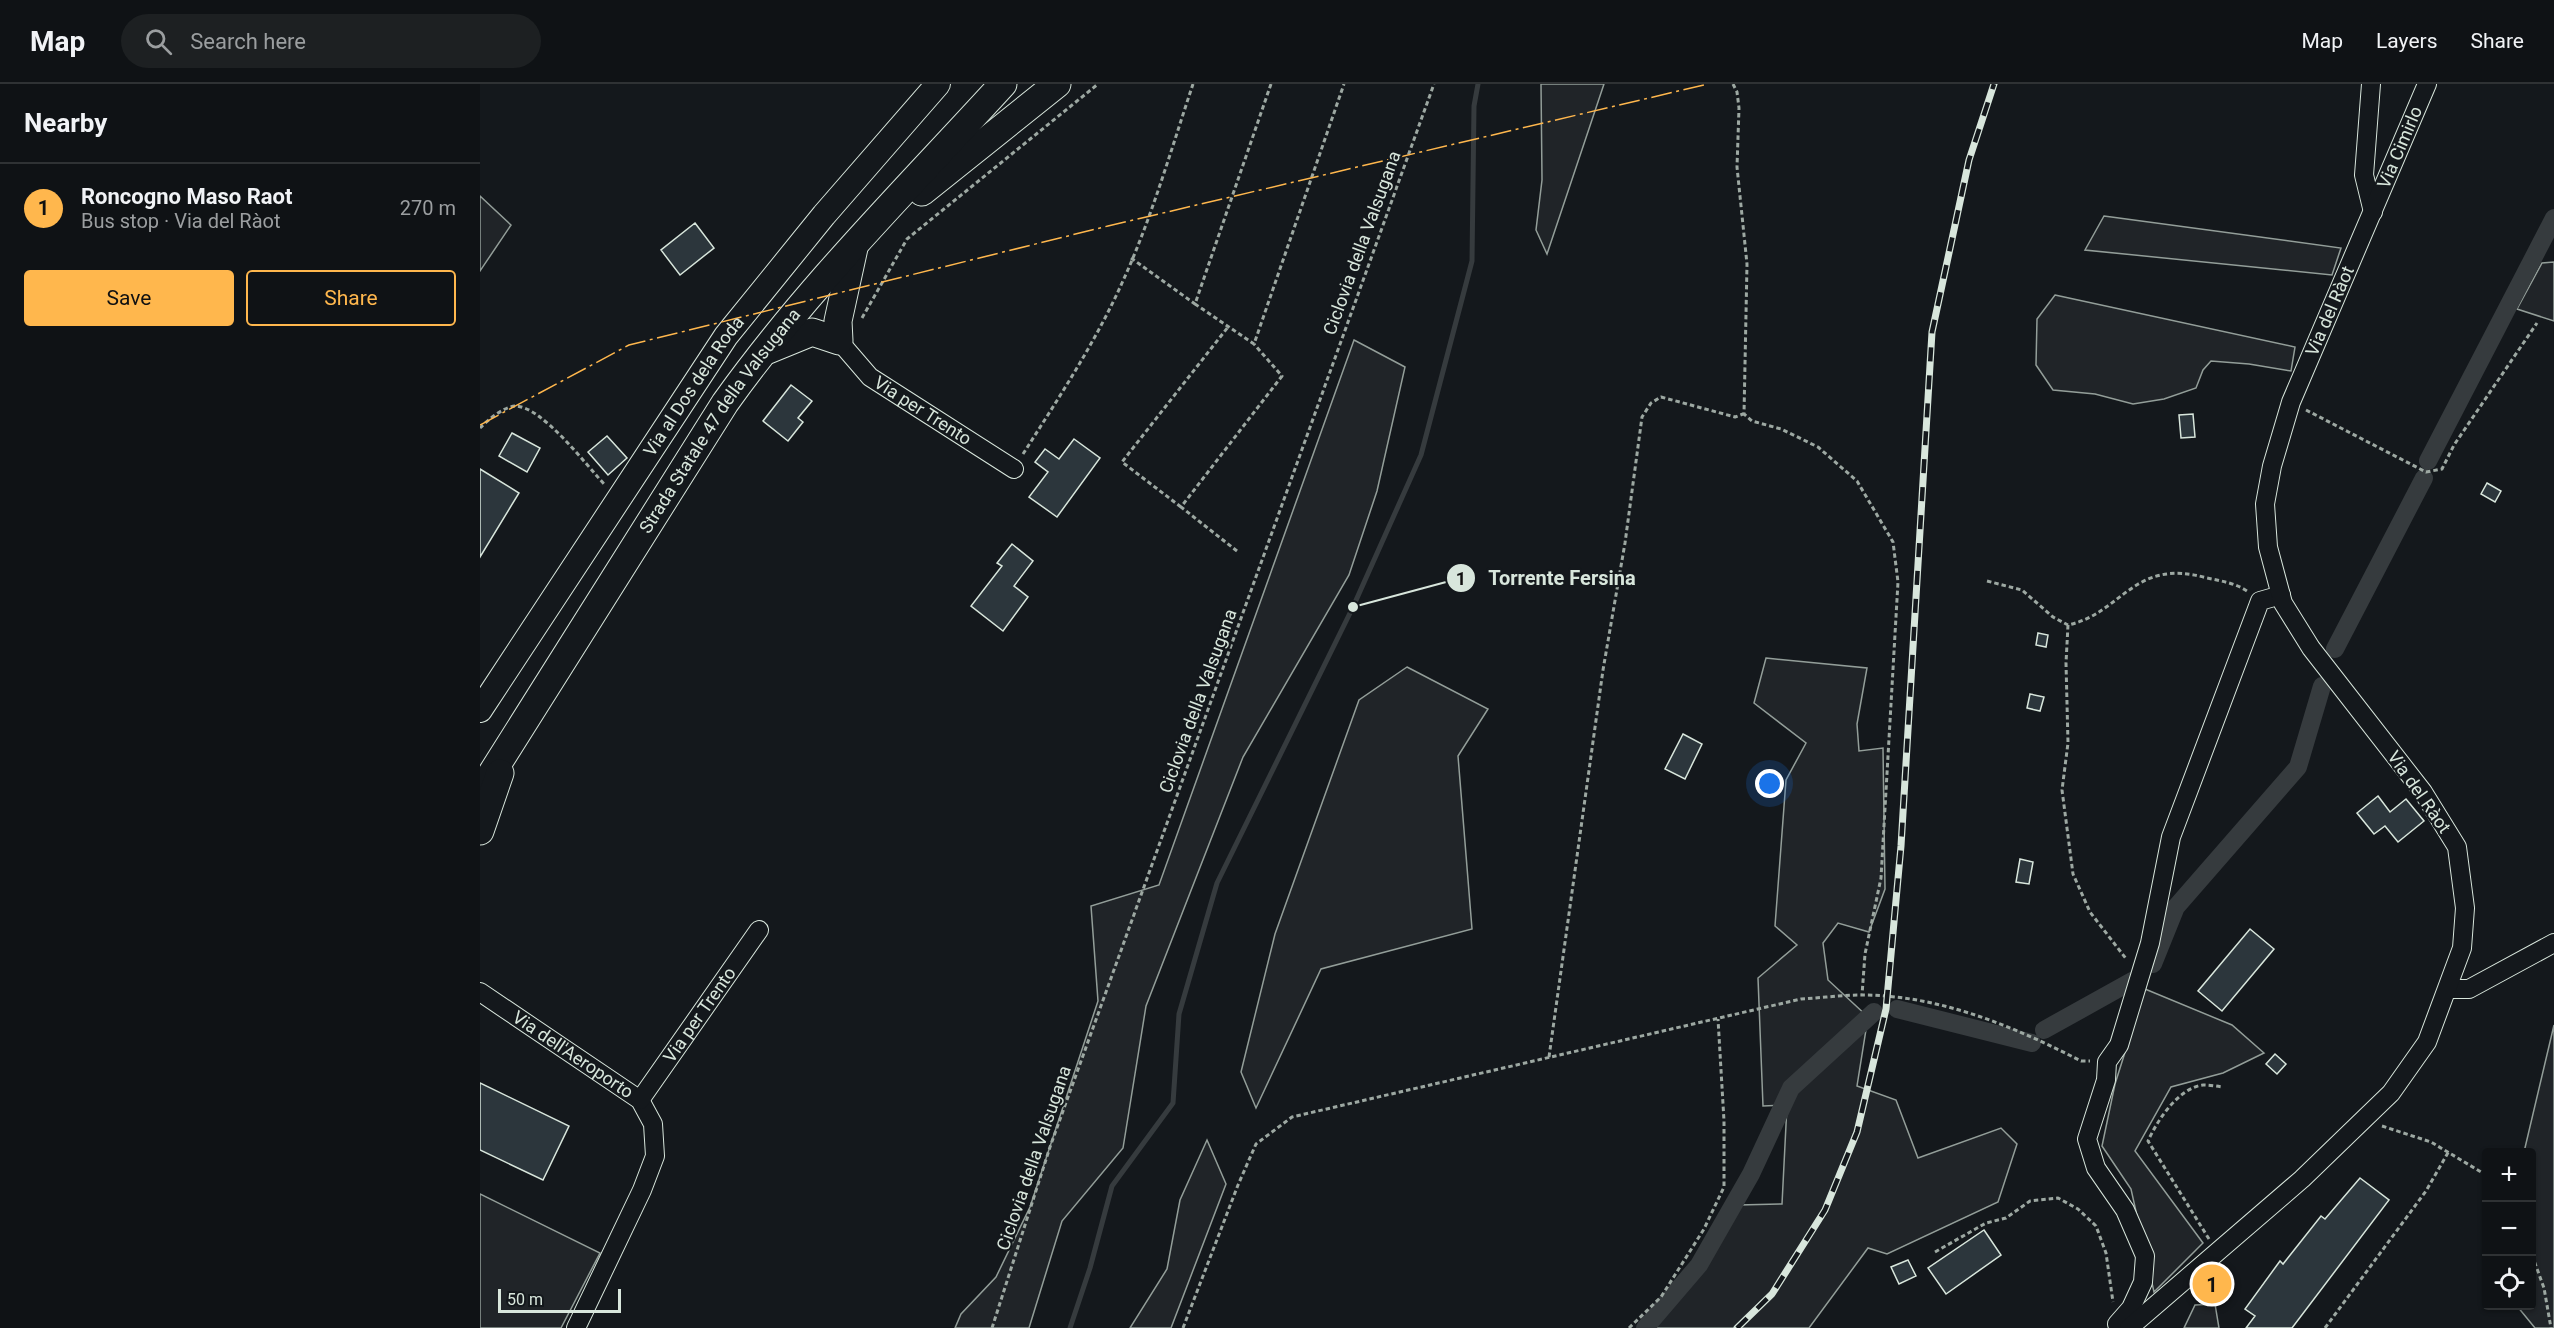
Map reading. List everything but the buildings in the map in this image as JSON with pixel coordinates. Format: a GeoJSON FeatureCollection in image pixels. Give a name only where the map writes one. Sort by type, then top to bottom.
{"type":"FeatureCollection","features":[{"type":"Feature","properties":{"kind":"highway","name":"Strada Statale 47 della Valsugana"},"geometry":{"type":"LineString","coordinates":[[480,766],[724,381],[829,257],[988,84]]}},
{"type":"Feature","properties":{"kind":"highway","name":"Strada Statale 47 della Valsugana"},"geometry":{"type":"LineString","coordinates":[[480,792],[725,403],[761,353],[1003,84]]}},
{"type":"Feature","properties":{"kind":"highway"},"geometry":{"type":"LineString","coordinates":[[761,353],[812,332],[839,341],[838,321],[856,245],[1057,84]]}},
{"type":"Feature","properties":{"kind":"highway"},"geometry":{"type":"LineString","coordinates":[[480,831],[509,745]]}},
{"type":"Feature","properties":{"kind":"main road","name":"Via al Dos dela Roda"},"geometry":{"type":"LineString","coordinates":[[480,710],[726,336],[824,215],[938,84]]}},
{"type":"Feature","properties":{"kind":"street"},"geometry":{"type":"LineString","coordinates":[[2371,84],[2364,175],[2373,212]]}},
{"type":"Feature","properties":{"kind":"street","name":"Via Cimirlo"},"geometry":{"type":"LineString","coordinates":[[2373,212],[2427,84]]}},
{"type":"Feature","properties":{"kind":"street","name":"Via del Ràot"},"geometry":{"type":"LineString","coordinates":[[2123,1326],[2218,1253],[2302,1179],[2391,1093],[2427,1042],[2449,989],[2462,948],[2465,908],[2457,847],[2423,792],[2311,648],[2283,603],[2268,548],[2265,504],[2272,466],[2291,402],[2373,212]]}},
{"type":"Feature","properties":{"kind":"street","name":"Via per Trento"},"geometry":{"type":"LineString","coordinates":[[839,341],[870,376],[1014,469]]}},
{"type":"Feature","properties":{"kind":"street"},"geometry":{"type":"LineString","coordinates":[[2123,1326],[2143,1281],[2145,1256],[2125,1210],[2096,1168],[2087,1139],[2106,1080],[2107,1062],[2119,1045],[2150,943],[2171,837],[2260,601],[2281,595]]}},
{"type":"Feature","properties":{"kind":"street","name":"Via per Trento"},"geometry":{"type":"LineString","coordinates":[[640,1100],[759,930]]}},
{"type":"Feature","properties":{"kind":"street"},"geometry":{"type":"LineString","coordinates":[[2449,989],[2469,989],[2554,943]]}},
{"type":"Feature","properties":{"kind":"street","name":"Via dell'Aeroporto"},"geometry":{"type":"LineString","coordinates":[[480,992],[640,1100],[653,1124],[655,1156],[576,1328]]}},
{"type":"Feature","properties":{"kind":"path"},"geometry":{"type":"LineString","coordinates":[[860,322],[907,239],[1098,84]]}},
{"type":"Feature","properties":{"kind":"path"},"geometry":{"type":"LineString","coordinates":[[1014,469],[1067,384],[1122,283],[1160,184],[1193,84]]}},
{"type":"Feature","properties":{"kind":"path"},"geometry":{"type":"LineString","coordinates":[[1195,304],[1271,84]]}},
{"type":"Feature","properties":{"kind":"path"},"geometry":{"type":"LineString","coordinates":[[1254,344],[1344,84]]}},
{"type":"Feature","properties":{"kind":"path","name":"Ciclovia della Valsugana"},"geometry":{"type":"LineString","coordinates":[[992,1328],[1050,1147],[1434,84]]}},
{"type":"Feature","properties":{"kind":"path"},"geometry":{"type":"LineString","coordinates":[[1733,84],[1738,100],[1737,166],[1747,264],[1744,414],[1752,422],[1781,429],[1818,447],[1857,481],[1893,542],[1898,582],[1881,878],[1865,954],[1862,995]]}},
{"type":"Feature","properties":{"kind":"path"},"geometry":{"type":"LineString","coordinates":[[1131,258],[1254,344],[1282,376],[1181,507]]}},
{"type":"Feature","properties":{"kind":"path"},"geometry":{"type":"LineString","coordinates":[[2291,402],[2426,472],[2442,469],[2454,445],[2537,323]]}},
{"type":"Feature","properties":{"kind":"path"},"geometry":{"type":"LineString","coordinates":[[1228,327],[1122,462],[1237,551]]}},
{"type":"Feature","properties":{"kind":"path"},"geometry":{"type":"LineString","coordinates":[[1549,1057],[1603,670],[1625,543],[1642,417],[1651,403],[1661,397],[1735,417],[1744,414]]}},
{"type":"Feature","properties":{"kind":"path"},"geometry":{"type":"LineString","coordinates":[[480,428],[492,417],[514,406],[533,411],[618,499]]}},
{"type":"Feature","properties":{"kind":"path"},"geometry":{"type":"LineString","coordinates":[[1987,581],[2022,590],[2053,616],[2068,625],[2085,621],[2129,589],[2154,575],[2197,575],[2240,586],[2260,601]]}},
{"type":"Feature","properties":{"kind":"path"},"geometry":{"type":"LineString","coordinates":[[2068,625],[2066,663],[2068,743],[2062,790],[2073,874],[2090,912],[2124,957],[2142,970]]}},
{"type":"Feature","properties":{"kind":"path"},"geometry":{"type":"LineString","coordinates":[[1184,1328],[1256,1144],[1292,1117],[1801,999],[1862,995],[1921,1002],[1996,1020],[2081,1061],[2107,1062]]}},
{"type":"Feature","properties":{"kind":"path"},"geometry":{"type":"LineString","coordinates":[[1629,1328],[1661,1297],[1704,1229],[1724,1187],[1724,1122],[1718,1019]]}},
{"type":"Feature","properties":{"kind":"path"},"geometry":{"type":"LineString","coordinates":[[2218,1253],[2148,1141],[2157,1121],[2183,1095],[2201,1085],[2222,1087]]}},
{"type":"Feature","properties":{"kind":"path"},"geometry":{"type":"LineString","coordinates":[[2364,1119],[2431,1142],[2482,1172]]}},
{"type":"Feature","properties":{"kind":"path"},"geometry":{"type":"LineString","coordinates":[[2325,1328],[2426,1191],[2449,1151]]}},
{"type":"Feature","properties":{"kind":"path"},"geometry":{"type":"LineString","coordinates":[[1935,1252],[1978,1227],[2006,1218],[2030,1201],[2058,1198],[2078,1209],[2096,1226],[2106,1253],[2123,1326]]}},
{"type":"Feature","properties":{"kind":"path"},"geometry":{"type":"LineString","coordinates":[[2532,1256],[2544,1288],[2551,1328]]}},
{"type":"Feature","properties":{"kind":"shaded area"},"geometry":{"type":"Polygon","coordinates":[[[1541,84],[1604,84],[1547,254],[1536,230],[1542,180],[1541,84]]]}},
{"type":"Feature","properties":{"kind":"shaded area"},"geometry":{"type":"Polygon","coordinates":[[[480,196],[511,225],[480,271],[480,196]]]}},
{"type":"Feature","properties":{"kind":"shaded area"},"geometry":{"type":"Polygon","coordinates":[[[2104,216],[2341,248],[2332,275],[2085,250],[2104,216]]]}},
{"type":"Feature","properties":{"kind":"shaded area"},"geometry":{"type":"Polygon","coordinates":[[[2554,262],[2554,321],[2517,309],[2542,263],[2554,262]]]}},
{"type":"Feature","properties":{"kind":"shaded area"},"geometry":{"type":"Polygon","coordinates":[[[2055,295],[2295,347],[2291,371],[2211,361],[2203,370],[2196,388],[2164,399],[2133,404],[2095,394],[2053,390],[2036,365],[2037,319],[2055,295]]]}},
{"type":"Feature","properties":{"kind":"shaded area"},"geometry":{"type":"Polygon","coordinates":[[[1354,340],[1405,367],[1377,491],[1349,575],[1243,757],[1146,1006],[1123,1148],[1062,1221],[1029,1328],[955,1328],[961,1314],[996,1277],[1030,1207],[1098,1001],[1091,906],[1159,885],[1354,340]]]}},
{"type":"Feature","properties":{"kind":"shaded area"},"geometry":{"type":"Polygon","coordinates":[[[1766,658],[1867,668],[1857,724],[1859,751],[1883,748],[1885,889],[1869,932],[1838,923],[1823,943],[1828,980],[1868,1017],[1857,1086],[1896,1100],[1918,1158],[2001,1128],[2017,1144],[1998,1202],[1887,1254],[1868,1248],[1809,1328],[1649,1328],[1697,1278],[1738,1205],[1782,1204],[1787,1105],[1763,1106],[1758,978],[1797,945],[1775,926],[1786,780],[1806,743],[1754,703],[1766,658]]]}},
{"type":"Feature","properties":{"kind":"shaded area"},"geometry":{"type":"Polygon","coordinates":[[[1407,667],[1488,709],[1458,756],[1472,929],[1321,969],[1256,1108],[1241,1072],[1275,934],[1359,700],[1407,667]]]}},
{"type":"Feature","properties":{"kind":"shaded area"},"geometry":{"type":"Polygon","coordinates":[[[2145,989],[2232,1025],[2264,1053],[2223,1073],[2171,1087],[2135,1151],[2203,1243],[2154,1292],[2131,1189],[2102,1146],[2115,1084],[2145,989]]]}},
{"type":"Feature","properties":{"kind":"shaded area"},"geometry":{"type":"Polygon","coordinates":[[[2554,1025],[2554,1328],[2535,1328],[2520,1310],[2536,1310],[2536,1148],[2525,1148],[2554,1025]]]}},
{"type":"Feature","properties":{"kind":"shaded area"},"geometry":{"type":"Polygon","coordinates":[[[1207,1140],[1226,1184],[1171,1328],[1130,1328],[1167,1269],[1180,1200],[1207,1140]]]}},
{"type":"Feature","properties":{"kind":"shaded area"},"geometry":{"type":"Polygon","coordinates":[[[480,1194],[600,1253],[561,1328],[480,1328],[480,1194]]]}},
{"type":"Feature","properties":{"kind":"shaded area"},"geometry":{"type":"Polygon","coordinates":[[[2215,1304],[2219,1328],[2184,1328],[2195,1305],[2215,1304]]]}},
{"type":"Feature","properties":{"kind":"waterway"},"geometry":{"type":"LineString","coordinates":[[1070,1328],[1090,1268],[1112,1186],[1173,1103],[1179,1014],[1217,883],[1353,607],[1421,455],[1472,261],[1474,106],[1478,84]]}},
{"type":"Feature","properties":{"kind":"waterway"},"geometry":{"type":"LineString","coordinates":[[2428,461],[2554,218]]}},
{"type":"Feature","properties":{"kind":"waterway"},"geometry":{"type":"LineString","coordinates":[[2335,649],[2424,478]]}},
{"type":"Feature","properties":{"kind":"waterway"},"geometry":{"type":"LineString","coordinates":[[2153,964],[2176,907],[2298,767],[2322,686]]}},
{"type":"Feature","properties":{"kind":"waterway"},"geometry":{"type":"LineString","coordinates":[[2044,1030],[2132,981]]}},
{"type":"Feature","properties":{"kind":"waterway"},"geometry":{"type":"LineString","coordinates":[[1897,1009],[2032,1043]]}},
{"type":"Feature","properties":{"kind":"waterway"},"geometry":{"type":"LineString","coordinates":[[1645,1328],[1699,1265],[1751,1174],[1791,1088],[1874,1012]]}},
{"type":"Feature","properties":{"kind":"railway"},"geometry":{"type":"LineString","coordinates":[[1737,1328],[1772,1294],[1825,1210],[1857,1132],[1886,1009],[1901,846],[1932,332],[1969,160],[1994,84]]}},
{"type":"Feature","properties":{"kind":"power"},"geometry":{"type":"LineString","coordinates":[[480,425],[629,345],[1108,226],[1708,84]]}},
{"type":"Feature","properties":{"kind":"place","name":"Torrente Fersina"},"geometry":{"type":"Point","coordinates":[1353,607]}},
{"type":"Feature","properties":{"kind":"place","name":"Roncogno Maso Raot"},"geometry":{"type":"Point","coordinates":[2212,1284]}}]}
